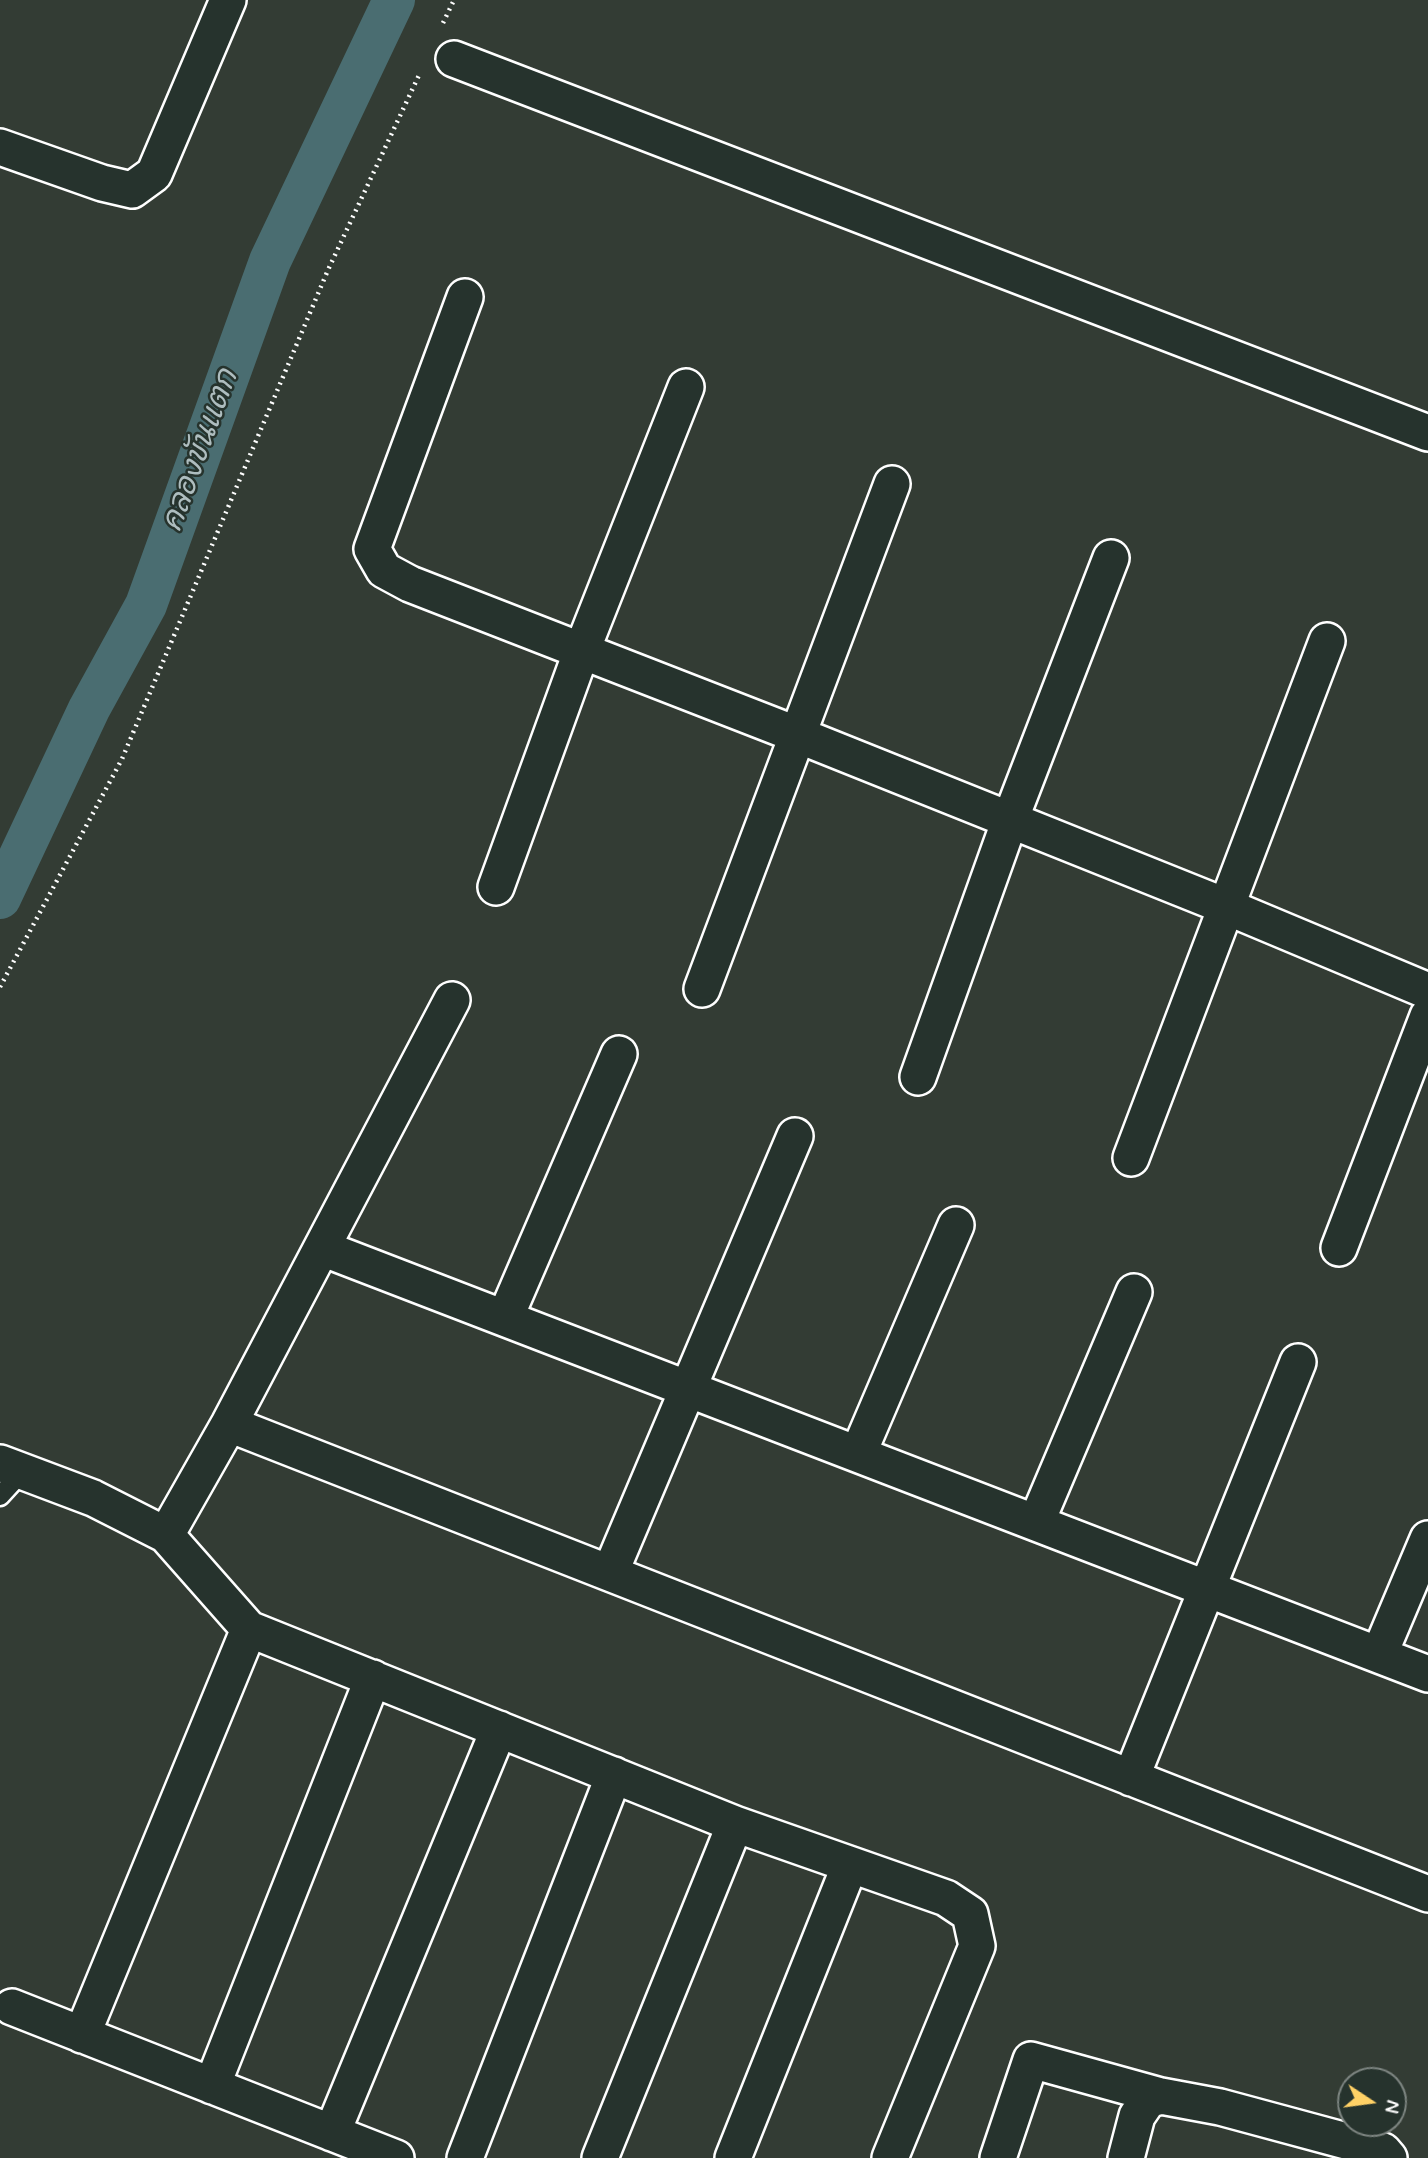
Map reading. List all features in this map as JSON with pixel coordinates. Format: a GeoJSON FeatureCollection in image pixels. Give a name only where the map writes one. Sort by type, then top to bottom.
{"type":"FeatureCollection","features":[{"type":"Feature","properties":{"kind":"street"},"geometry":{"type":"LineString","coordinates":[[0,147],[102,183],[132,190],[153,174],[228,0]]}},
{"type":"Feature","properties":{"kind":"street"},"geometry":{"type":"LineString","coordinates":[[440,60],[1428,433]]}},
{"type":"Feature","properties":{"kind":"street"},"geometry":{"type":"LineString","coordinates":[[465,297],[372,549],[384,570],[410,584],[798,735],[1225,906],[1428,991]]}},
{"type":"Feature","properties":{"kind":"street"},"geometry":{"type":"LineString","coordinates":[[496,887],[582,650],[685,387]]}},
{"type":"Feature","properties":{"kind":"street"},"geometry":{"type":"LineString","coordinates":[[702,989],[892,484]]}},
{"type":"Feature","properties":{"kind":"street"},"geometry":{"type":"LineString","coordinates":[[918,1077],[1010,820],[1111,558]]}},
{"type":"Feature","properties":{"kind":"street"},"geometry":{"type":"LineString","coordinates":[[1131,1158],[1327,641]]}},
{"type":"Feature","properties":{"kind":"street"},"geometry":{"type":"LineString","coordinates":[[166,1535],[229,1423],[452,1000]]}},
{"type":"Feature","properties":{"kind":"street"},"geometry":{"type":"LineString","coordinates":[[1339,1248],[1428,1016]]}},
{"type":"Feature","properties":{"kind":"street"},"geometry":{"type":"LineString","coordinates":[[505,1318],[619,1054]]}},
{"type":"Feature","properties":{"kind":"street"},"geometry":{"type":"LineString","coordinates":[[610,1573],[795,1136]]}},
{"type":"Feature","properties":{"kind":"street"},"geometry":{"type":"LineString","coordinates":[[858,1454],[956,1225]]}},
{"type":"Feature","properties":{"kind":"street"},"geometry":{"type":"LineString","coordinates":[[322,1248],[1428,1674]]}},
{"type":"Feature","properties":{"kind":"street"},"geometry":{"type":"LineString","coordinates":[[1036,1523],[1134,1292]]}},
{"type":"Feature","properties":{"kind":"street"},"geometry":{"type":"LineString","coordinates":[[1131,1778],[1298,1362]]}},
{"type":"Feature","properties":{"kind":"street"},"geometry":{"type":"LineString","coordinates":[[229,1423],[1428,1894]]}},
{"type":"Feature","properties":{"kind":"street"},"geometry":{"type":"LineString","coordinates":[[7,1477],[93,1498],[166,1535],[249,1629],[735,1824],[946,1898],[970,1914],[977,1946],[890,2158]]}},
{"type":"Feature","properties":{"kind":"street"},"geometry":{"type":"LineString","coordinates":[[1379,1655],[1428,1539]]}},
{"type":"Feature","properties":{"kind":"street"},"geometry":{"type":"LineString","coordinates":[[82,2035],[249,1629]]}},
{"type":"Feature","properties":{"kind":"street"},"geometry":{"type":"LineString","coordinates":[[212,2086],[373,1678]]}},
{"type":"Feature","properties":{"kind":"street"},"geometry":{"type":"LineString","coordinates":[[332,2133],[499,1729]]}},
{"type":"Feature","properties":{"kind":"street"},"geometry":{"type":"LineString","coordinates":[[465,2158],[614,1775]]}},
{"type":"Feature","properties":{"kind":"street"},"geometry":{"type":"LineString","coordinates":[[600,2158],[735,1824]]}},
{"type":"Feature","properties":{"kind":"street"},"geometry":{"type":"LineString","coordinates":[[733,2158],[850,1865]]}},
{"type":"Feature","properties":{"kind":"street"},"geometry":{"type":"LineString","coordinates":[[12,2007],[396,2158]]}},
{"type":"Feature","properties":{"kind":"street"},"geometry":{"type":"LineString","coordinates":[[998,2158],[1031,2060],[1160,2096],[1220,2107],[1383,2151],[1389,2158]]}},
{"type":"Feature","properties":{"kind":"street"},"geometry":{"type":"LineString","coordinates":[[1126,2158],[1137,2116],[1148,2101],[1160,2096]]}},
{"type":"Feature","properties":{"kind":"path"},"geometry":{"type":"LineString","coordinates":[[442,24],[454,0]]}},
{"type":"Feature","properties":{"kind":"path"},"geometry":{"type":"LineString","coordinates":[[0,987],[122,759],[328,270],[440,60]]}},
{"type":"Feature","properties":{"kind":"waterway","name":"คลองขันแตก"},"geometry":{"type":"LineString","coordinates":[[0,898],[89,709],[146,605],[270,261],[394,0]]}}]}
